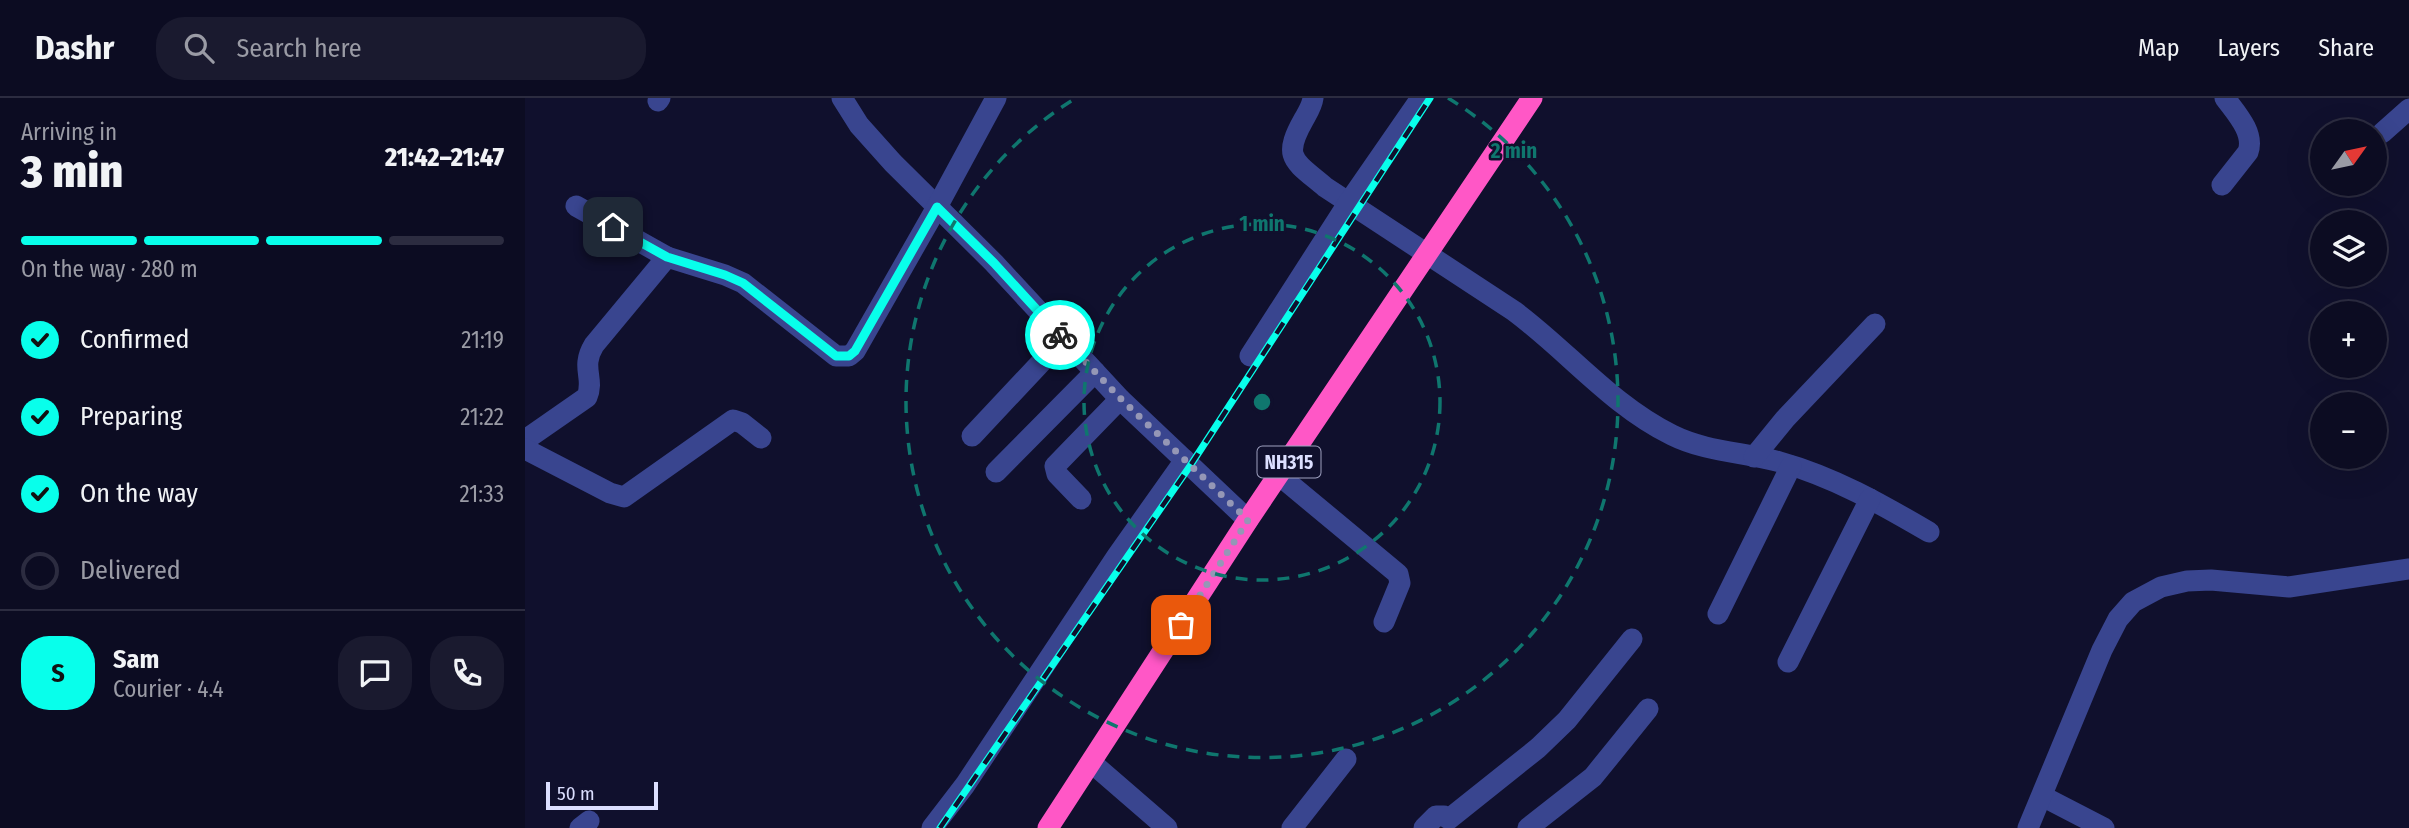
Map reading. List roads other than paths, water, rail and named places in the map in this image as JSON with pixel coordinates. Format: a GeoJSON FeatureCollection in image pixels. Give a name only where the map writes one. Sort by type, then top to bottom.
{"type":"FeatureCollection","features":[{"type":"Feature","properties":{"kind":"highway","name":"NH315"},"geometry":{"type":"LineString","coordinates":[[1048,828],[1248,520],[1532,98]]}},
{"type":"Feature","properties":{"kind":"street"},"geometry":{"type":"LineString","coordinates":[[842,98],[859,125],[994,263],[1063,339],[1121,399],[1248,520]]}},
{"type":"Feature","properties":{"kind":"street"},"geometry":{"type":"LineString","coordinates":[[576,206],[667,257],[743,283],[836,356],[842,357],[855,351],[996,98]]}},
{"type":"Feature","properties":{"kind":"street"},"geometry":{"type":"LineString","coordinates":[[1313,98],[1292,141],[1294,159],[1305,170],[1543,333],[1598,384],[1650,424],[1703,447],[1791,466],[1829,479],[1929,532]]}},
{"type":"Feature","properties":{"kind":"street"},"geometry":{"type":"LineString","coordinates":[[1251,356],[1349,202],[1421,98]]}},
{"type":"Feature","properties":{"kind":"street"},"geometry":{"type":"LineString","coordinates":[[2222,185],[2251,145],[2246,128],[2225,98]]}},
{"type":"Feature","properties":{"kind":"street"},"geometry":{"type":"LineString","coordinates":[[2387,129],[2409,109]]}},
{"type":"Feature","properties":{"kind":"street"},"geometry":{"type":"LineString","coordinates":[[667,257],[588,354],[586,370],[590,391],[587,397],[526,438],[610,493],[624,497],[733,420],[742,423],[761,438]]}},
{"type":"Feature","properties":{"kind":"street"},"geometry":{"type":"LineString","coordinates":[[1754,457],[1785,419],[1875,324]]}},
{"type":"Feature","properties":{"kind":"street"},"geometry":{"type":"LineString","coordinates":[[972,436],[1063,339]]}},
{"type":"Feature","properties":{"kind":"street"},"geometry":{"type":"LineString","coordinates":[[996,472],[1095,372]]}},
{"type":"Feature","properties":{"kind":"street"},"geometry":{"type":"LineString","coordinates":[[1081,499],[1057,474],[1055,466],[1121,399]]}},
{"type":"Feature","properties":{"kind":"street"},"geometry":{"type":"LineString","coordinates":[[932,828],[965,785],[1185,460]]}},
{"type":"Feature","properties":{"kind":"street"},"geometry":{"type":"LineString","coordinates":[[1718,614],[1791,466]]}},
{"type":"Feature","properties":{"kind":"street"},"geometry":{"type":"LineString","coordinates":[[1280,475],[1398,573],[1400,583],[1384,621]]}},
{"type":"Feature","properties":{"kind":"street"},"geometry":{"type":"LineString","coordinates":[[1788,662],[1870,499]]}},
{"type":"Feature","properties":{"kind":"street"},"geometry":{"type":"LineString","coordinates":[[2028,828],[2102,650],[2125,609],[2141,597],[2161,587],[2187,581],[2211,580],[2288,587],[2409,569]]}},
{"type":"Feature","properties":{"kind":"street"},"geometry":{"type":"LineString","coordinates":[[1424,828],[1436,816],[1444,816],[1453,824],[1557,729],[1632,639]]}},
{"type":"Feature","properties":{"kind":"street"},"geometry":{"type":"LineString","coordinates":[[1528,828],[1593,778],[1648,709]]}},
{"type":"Feature","properties":{"kind":"street"},"geometry":{"type":"LineString","coordinates":[[1292,828],[1346,759]]}},
{"type":"Feature","properties":{"kind":"street"},"geometry":{"type":"LineString","coordinates":[[1092,763],[1167,828]]}},
{"type":"Feature","properties":{"kind":"street"},"geometry":{"type":"LineString","coordinates":[[2042,796],[2104,828]]}},
{"type":"Feature","properties":{"kind":"railway"},"geometry":{"type":"LineString","coordinates":[[940,828],[1190,466],[1430,98]]}}]}
